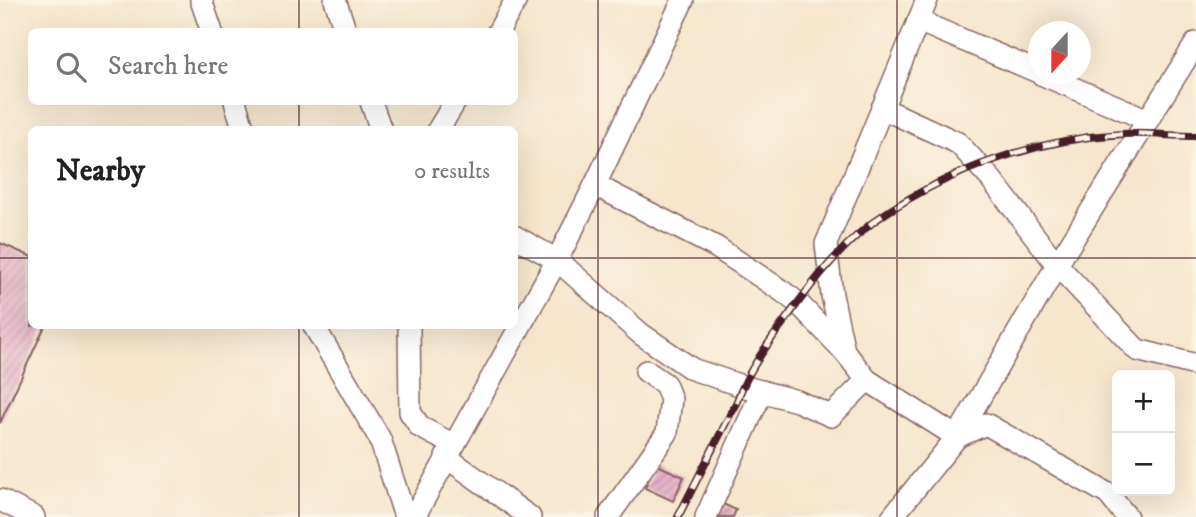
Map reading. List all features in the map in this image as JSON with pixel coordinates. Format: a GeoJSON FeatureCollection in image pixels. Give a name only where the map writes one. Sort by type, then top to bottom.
{"type":"FeatureCollection","features":[{"type":"Feature","properties":{"kind":"street"},"geometry":{"type":"LineString","coordinates":[[201,0],[211,28]]}},
{"type":"Feature","properties":{"kind":"street"},"geometry":{"type":"LineString","coordinates":[[335,0],[345,28]]}},
{"type":"Feature","properties":{"kind":"street"},"geometry":{"type":"LineString","coordinates":[[500,28],[516,0]]}},
{"type":"Feature","properties":{"kind":"street"},"geometry":{"type":"LineString","coordinates":[[414,517],[557,260],[683,0]]}},
{"type":"Feature","properties":{"kind":"street"},"geometry":{"type":"LineString","coordinates":[[844,351],[832,295],[826,244],[927,0]]}},
{"type":"Feature","properties":{"kind":"street"},"geometry":{"type":"LineString","coordinates":[[918,21],[1028,68]]}},
{"type":"Feature","properties":{"kind":"street"},"geometry":{"type":"LineString","coordinates":[[892,517],[957,437],[1057,265],[1196,43]]}},
{"type":"Feature","properties":{"kind":"street"},"geometry":{"type":"LineString","coordinates":[[1066,84],[1149,120]]}},
{"type":"Feature","properties":{"kind":"street"},"geometry":{"type":"LineString","coordinates":[[236,105],[243,126]]}},
{"type":"Feature","properties":{"kind":"street"},"geometry":{"type":"LineString","coordinates":[[372,105],[380,126]]}},
{"type":"Feature","properties":{"kind":"street"},"geometry":{"type":"LineString","coordinates":[[440,126],[453,105]]}},
{"type":"Feature","properties":{"kind":"street"},"geometry":{"type":"LineString","coordinates":[[882,108],[958,142],[991,179],[1057,265],[1137,350],[1196,365]]}},
{"type":"Feature","properties":{"kind":"street"},"geometry":{"type":"LineString","coordinates":[[595,185],[716,247],[798,303],[844,351],[867,380],[957,437]]}},
{"type":"Feature","properties":{"kind":"street"},"geometry":{"type":"LineString","coordinates":[[518,238],[557,260],[641,334],[692,369],[797,401],[831,416],[867,380]]}},
{"type":"Feature","properties":{"kind":"street"},"geometry":{"type":"LineString","coordinates":[[316,329],[380,439],[405,517]]}},
{"type":"Feature","properties":{"kind":"street"},"geometry":{"type":"LineString","coordinates":[[409,329],[410,412],[420,427],[530,517]]}},
{"type":"Feature","properties":{"kind":"street"},"geometry":{"type":"LineString","coordinates":[[608,517],[667,433],[671,399],[665,384],[646,371]]}},
{"type":"Feature","properties":{"kind":"street"},"geometry":{"type":"LineString","coordinates":[[706,517],[762,391]]}},
{"type":"Feature","properties":{"kind":"street"},"geometry":{"type":"LineString","coordinates":[[957,437],[986,424],[1108,494],[1127,517]]}},
{"type":"Feature","properties":{"kind":"street"},"geometry":{"type":"LineString","coordinates":[[0,500],[34,517]]}},
{"type":"Feature","properties":{"kind":"building"},"geometry":{"type":"Polygon","coordinates":[[[0,243],[28,255],[28,329],[44,329],[0,423],[0,243]]]}},
{"type":"Feature","properties":{"kind":"building"},"geometry":{"type":"Polygon","coordinates":[[[655,464],[684,477],[673,501],[645,488],[655,464]]]}},
{"type":"Feature","properties":{"kind":"building"},"geometry":{"type":"Polygon","coordinates":[[[723,504],[736,510],[733,517],[717,517],[723,504]]]}},
{"type":"Feature","properties":{"kind":"railway"},"geometry":{"type":"LineString","coordinates":[[678,517],[760,356],[820,274],[869,225],[938,183],[1028,149],[1122,134],[1196,136]]}}]}
